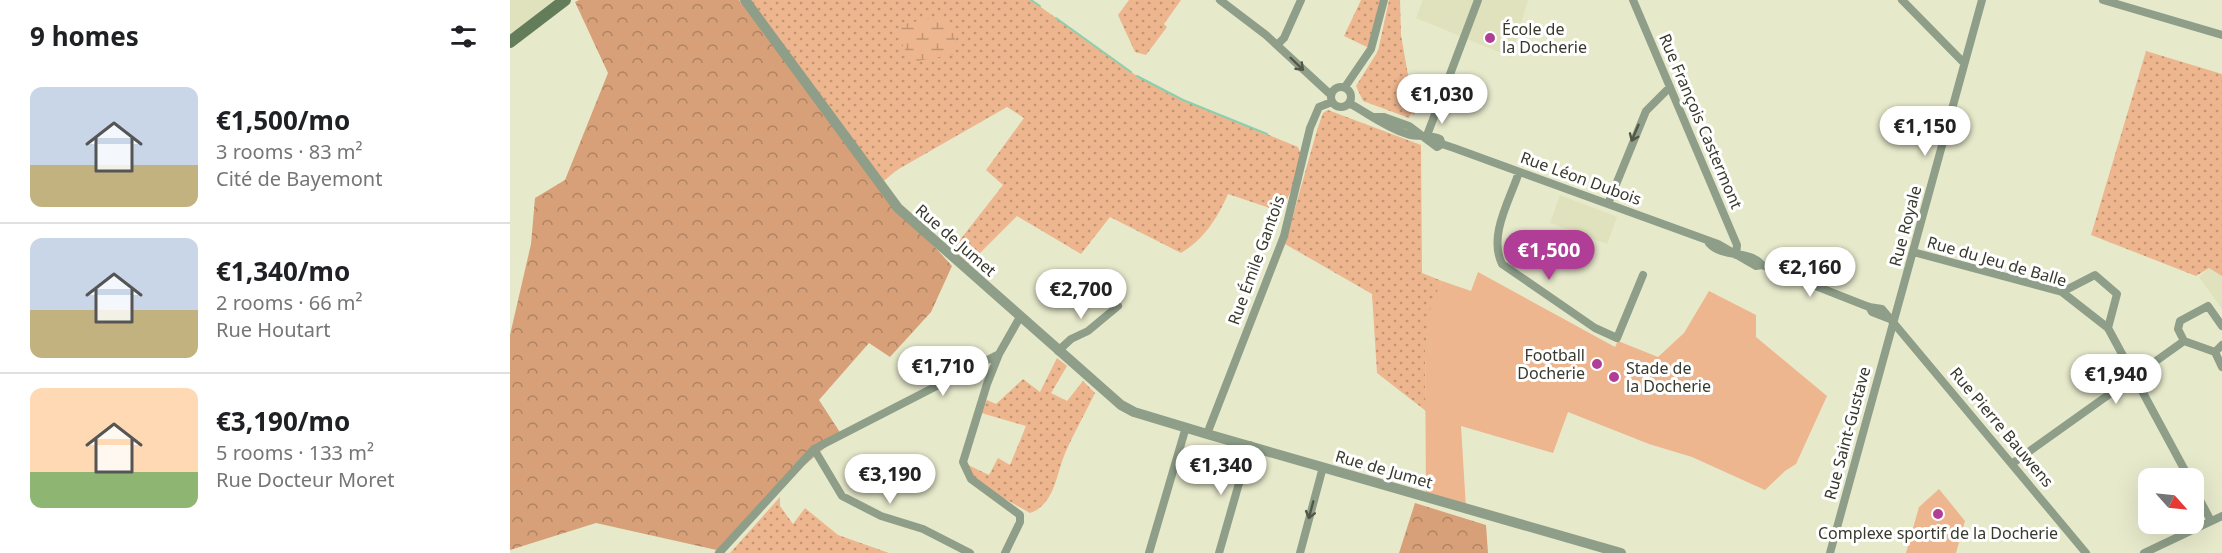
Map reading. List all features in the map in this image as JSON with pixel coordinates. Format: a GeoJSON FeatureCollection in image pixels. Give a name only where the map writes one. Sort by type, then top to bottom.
{"type":"FeatureCollection","features":[{"type":"Feature","properties":{"kind":"main road"},"geometry":{"type":"LineString","coordinates":[[510,42],[565,0]]}},
{"type":"Feature","properties":{"kind":"street","name":"Rue de Jumet"},"geometry":{"type":"LineString","coordinates":[[745,0],[898,208],[1121,405],[1134,412],[1207,434],[1621,553]]}},
{"type":"Feature","properties":{"kind":"street"},"geometry":{"type":"LineString","coordinates":[[1220,0],[1277,45],[1341,107],[1349,103],[1351,93],[1345,87],[1337,87],[1332,98]]}},
{"type":"Feature","properties":{"kind":"street"},"geometry":{"type":"LineString","coordinates":[[1277,45],[1284,38],[1301,0]]}},
{"type":"Feature","properties":{"kind":"street"},"geometry":{"type":"LineString","coordinates":[[1345,87],[1371,50],[1384,0]]}},
{"type":"Feature","properties":{"kind":"street"},"geometry":{"type":"LineString","coordinates":[[1426,138],[1478,0]]}},
{"type":"Feature","properties":{"kind":"street","name":"Rue François Castermont"},"geometry":{"type":"LineString","coordinates":[[1633,0],[1737,245],[1736,255]]}},
{"type":"Feature","properties":{"kind":"street"},"geometry":{"type":"LineString","coordinates":[[1902,0],[1964,63]]}},
{"type":"Feature","properties":{"kind":"street","name":"Rue Royale"},"geometry":{"type":"LineString","coordinates":[[1893,320],[1914,252],[1982,0]]}},
{"type":"Feature","properties":{"kind":"street"},"geometry":{"type":"LineString","coordinates":[[2103,0],[2222,35]]}},
{"type":"Feature","properties":{"kind":"street"},"geometry":{"type":"LineString","coordinates":[[1608,204],[1635,132],[1646,111],[1670,87]]}},
{"type":"Feature","properties":{"kind":"street","name":"Rue Émile Gantois"},"geometry":{"type":"LineString","coordinates":[[1207,434],[1284,236],[1310,128],[1318,107],[1332,98]]}},
{"type":"Feature","properties":{"kind":"street","name":"Rue Léon Dubois"},"geometry":{"type":"LineString","coordinates":[[1349,103],[1375,117],[1381,124],[1410,135],[1426,138],[1437,147],[1442,144],[1608,204],[1709,243],[1715,250],[1758,260],[1762,265],[1869,307],[1872,312],[1893,320]]}},
{"type":"Feature","properties":{"kind":"street"},"geometry":{"type":"LineString","coordinates":[[1519,172],[1496,237],[1497,250],[1502,264],[1595,328],[1617,338],[1643,275]]}},
{"type":"Feature","properties":{"kind":"street","name":"Rue du Jeu de Balle"},"geometry":{"type":"LineString","coordinates":[[1914,252],[2062,292],[2108,328],[2183,468]]}},
{"type":"Feature","properties":{"kind":"street"},"geometry":{"type":"LineString","coordinates":[[2062,292],[2095,275],[2117,294],[2108,328]]}},
{"type":"Feature","properties":{"kind":"street"},"geometry":{"type":"LineString","coordinates":[[1058,351],[1071,339],[1088,331],[1118,306]]}},
{"type":"Feature","properties":{"kind":"street"},"geometry":{"type":"LineString","coordinates":[[2184,341],[2178,329],[2180,321],[2208,306],[2222,326]]}},
{"type":"Feature","properties":{"kind":"street"},"geometry":{"type":"LineString","coordinates":[[1005,553],[1020,522],[1020,515],[971,479],[963,462],[984,393],[999,354],[1020,317]]}},
{"type":"Feature","properties":{"kind":"street","name":"Rue Pierre Bauwens"},"geometry":{"type":"LineString","coordinates":[[1893,320],[2086,553]]}},
{"type":"Feature","properties":{"kind":"street","name":"Rue Saint-Gustave"},"geometry":{"type":"LineString","coordinates":[[1830,553],[1893,320]]}},
{"type":"Feature","properties":{"kind":"street"},"geometry":{"type":"LineString","coordinates":[[2013,463],[2184,341],[2218,348],[2222,367]]}},
{"type":"Feature","properties":{"kind":"street"},"geometry":{"type":"LineString","coordinates":[[719,553],[814,449],[999,354]]}},
{"type":"Feature","properties":{"kind":"street"},"geometry":{"type":"LineString","coordinates":[[1149,553],[1186,427]]}},
{"type":"Feature","properties":{"kind":"street"},"geometry":{"type":"LineString","coordinates":[[1219,553],[1250,446]]}},
{"type":"Feature","properties":{"kind":"street"},"geometry":{"type":"LineString","coordinates":[[814,449],[842,496],[881,516],[923,530],[969,553]]}},
{"type":"Feature","properties":{"kind":"street"},"geometry":{"type":"LineString","coordinates":[[1300,553],[1323,467]]}},
{"type":"Feature","properties":{"kind":"street"},"geometry":{"type":"LineString","coordinates":[[2204,508],[2211,521]]}},
{"type":"Feature","properties":{"kind":"street"},"geometry":{"type":"LineString","coordinates":[[2144,553],[2222,516]]}},
{"type":"Feature","properties":{"kind":"shaded area"},"geometry":{"type":"Polygon","coordinates":[[[510,0],[560,0],[510,37],[510,0]]]}},
{"type":"Feature","properties":{"kind":"shaded area","name":"École de la Docherie"},"geometry":{"type":"Polygon","coordinates":[[[1423,0],[1528,0],[1511,57],[1416,18],[1423,0]]]}},
{"type":"Feature","properties":{"kind":"shaded area"},"geometry":{"type":"Polygon","coordinates":[[[1560,195],[1617,217],[1607,244],[1550,223],[1560,195]]]}},
{"type":"Feature","properties":{"kind":"shaded area"},"geometry":{"type":"Polygon","coordinates":[[[2209,268],[2222,276],[2222,309],[2199,277],[2209,268]]]}},
{"type":"Feature","properties":{"kind":"green space"},"geometry":{"type":"Polygon","coordinates":[[[579,0],[739,0],[890,197],[952,266],[931,312],[890,357],[869,343],[819,400],[841,434],[779,487],[721,551],[596,523],[510,550],[510,335],[531,244],[535,198],[565,180],[608,73],[575,2],[579,0]]]}},
{"type":"Feature","properties":{"kind":"green space"},"geometry":{"type":"Polygon","coordinates":[[[750,0],[1031,0],[1137,76],[1183,100],[1298,147],[1303,161],[1282,212],[1228,194],[1209,228],[1181,253],[1110,217],[1081,254],[1017,216],[965,268],[949,254],[1003,185],[986,170],[1024,118],[1007,107],[897,170],[880,184],[750,0]]]}},
{"type":"Feature","properties":{"kind":"green space"},"geometry":{"type":"Polygon","coordinates":[[[1129,0],[1181,0],[1164,24],[1167,27],[1146,55],[1135,52],[1118,15],[1129,0]]]}},
{"type":"Feature","properties":{"kind":"green space"},"geometry":{"type":"Polygon","coordinates":[[[1361,0],[1384,0],[1371,49],[1344,36],[1361,0]]]}},
{"type":"Feature","properties":{"kind":"green space"},"geometry":{"type":"Polygon","coordinates":[[[1389,0],[1400,0],[1401,35],[1415,115],[1411,114],[1409,118],[1363,101],[1356,86],[1378,51],[1389,0]]]}},
{"type":"Feature","properties":{"kind":"green space"},"geometry":{"type":"Polygon","coordinates":[[[931,18],[945,19],[955,33],[955,54],[912,62],[901,42],[900,28],[905,24],[931,18]]]}},
{"type":"Feature","properties":{"kind":"green space"},"geometry":{"type":"Polygon","coordinates":[[[2146,51],[2222,74],[2222,276],[2209,268],[2196,276],[2091,235],[2146,51]]]}},
{"type":"Feature","properties":{"kind":"green space"},"geometry":{"type":"Polygon","coordinates":[[[1328,110],[1421,145],[1422,273],[1442,281],[1431,312],[1426,344],[1426,411],[1377,373],[1372,294],[1285,244],[1317,130],[1323,113],[1328,110]]]}},
{"type":"Feature","properties":{"kind":"green space","name":"Stade de la Docherie"},"geometry":{"type":"Polygon","coordinates":[[[1478,272],[1615,347],[1618,341],[1658,357],[1684,333],[1709,291],[1756,315],[1756,337],[1827,396],[1796,464],[1765,490],[1692,457],[1649,444],[1568,412],[1553,453],[1461,426],[1466,508],[1426,497],[1425,347],[1431,304],[1442,281],[1471,291],[1478,272]]]}},
{"type":"Feature","properties":{"kind":"green space"},"geometry":{"type":"Polygon","coordinates":[[[1057,358],[1067,366],[1051,393],[1067,401],[1083,381],[1095,393],[1068,448],[1049,497],[1044,504],[1030,513],[979,484],[966,472],[966,464],[989,475],[998,458],[1010,465],[1026,426],[978,412],[987,400],[996,404],[1023,379],[1040,392],[1057,358]]]}},
{"type":"Feature","properties":{"kind":"green space","name":"Complexe sportif de la Docherie"},"geometry":{"type":"Polygon","coordinates":[[[1939,489],[1965,521],[1956,553],[1906,553],[1919,507],[1939,489]]]}},
{"type":"Feature","properties":{"kind":"green space"},"geometry":{"type":"Polygon","coordinates":[[[780,497],[780,506],[793,524],[805,508],[838,535],[889,553],[730,553],[780,497]]]}},
{"type":"Feature","properties":{"kind":"green space"},"geometry":{"type":"Polygon","coordinates":[[[1415,503],[1486,525],[1488,553],[1399,553],[1415,503]]]}},
{"type":"Feature","properties":{"kind":"waterway"},"geometry":{"type":"LineString","coordinates":[[1031,0],[1040,6]]}},
{"type":"Feature","properties":{"kind":"waterway"},"geometry":{"type":"LineString","coordinates":[[1056,18],[1131,72]]}},
{"type":"Feature","properties":{"kind":"waterway"},"geometry":{"type":"LineString","coordinates":[[1137,76],[1183,100],[1267,134]]}},
{"type":"Feature","properties":{"kind":"place","name":"École de la Docherie"},"geometry":{"type":"Point","coordinates":[1490,38]}},
{"type":"Feature","properties":{"kind":"place","name":"Football Docherie"},"geometry":{"type":"Point","coordinates":[1597,364]}},
{"type":"Feature","properties":{"kind":"place","name":"Stade de la Docherie"},"geometry":{"type":"Point","coordinates":[1614,377]}},
{"type":"Feature","properties":{"kind":"place","name":"Complexe sportif de la Docherie"},"geometry":{"type":"Point","coordinates":[1938,514]}}]}
